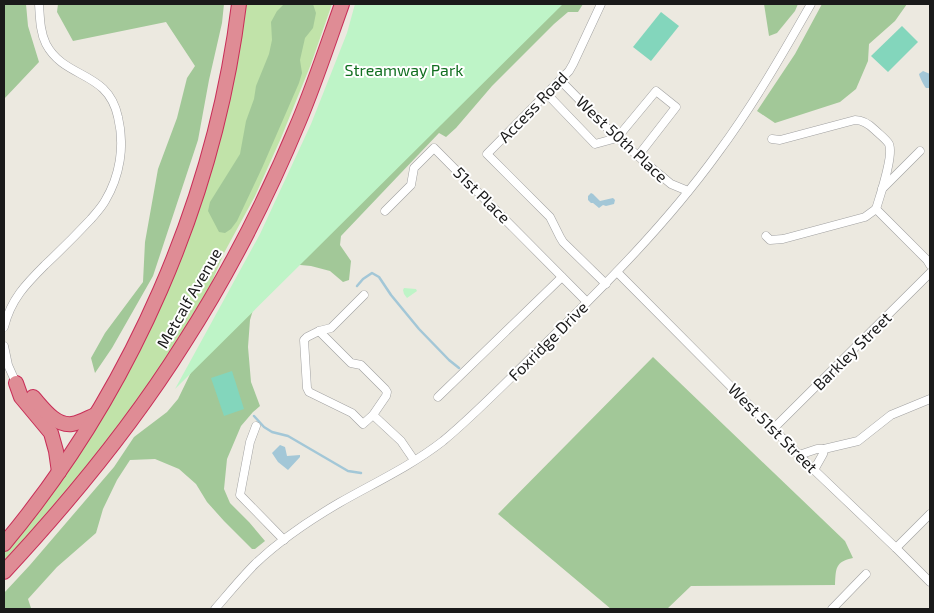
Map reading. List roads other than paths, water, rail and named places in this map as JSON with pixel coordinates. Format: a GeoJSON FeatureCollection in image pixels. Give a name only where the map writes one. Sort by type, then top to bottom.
{"type":"FeatureCollection","features":[{"type":"Feature","properties":{"kind":"highway","name":"Metcalf Avenue"},"geometry":{"type":"LineString","coordinates":[[4,544],[59,472],[95,415],[143,327],[174,255],[207,160],[235,34],[238,4]]}},
{"type":"Feature","properties":{"kind":"highway","name":"Metcalf Avenue"},"geometry":{"type":"LineString","coordinates":[[4,572],[53,519],[111,448],[158,384],[211,300],[283,158],[299,121],[342,4]]}},
{"type":"Feature","properties":{"kind":"highway"},"geometry":{"type":"LineString","coordinates":[[16,382],[57,421],[73,424],[95,415]]}},
{"type":"Feature","properties":{"kind":"highway"},"geometry":{"type":"LineString","coordinates":[[16,382],[21,397],[51,432],[59,472]]}},
{"type":"Feature","properties":{"kind":"street"},"geometry":{"type":"LineString","coordinates":[[4,327],[12,303],[21,290],[83,228],[105,201],[116,176],[122,146],[118,116],[106,92],[94,81],[67,67],[50,51],[40,28],[39,4]]}},
{"type":"Feature","properties":{"kind":"street","name":"Access Road"},"geometry":{"type":"LineString","coordinates":[[601,4],[572,66],[487,154],[550,217],[563,242],[606,284]]}},
{"type":"Feature","properties":{"kind":"street","name":"Foxridge Drive"},"geometry":{"type":"LineString","coordinates":[[215,609],[255,564],[284,540],[324,512],[403,468],[442,441],[476,412],[606,284],[652,235],[717,154],[778,62],[811,4]]}},
{"type":"Feature","properties":{"kind":"street","name":"West 50th Place"},"geometry":{"type":"LineString","coordinates":[[560,80],[638,156],[671,184],[688,191]]}},
{"type":"Feature","properties":{"kind":"street"},"geometry":{"type":"LineString","coordinates":[[547,94],[596,144],[618,138],[656,91],[676,107],[638,156]]}},
{"type":"Feature","properties":{"kind":"street"},"geometry":{"type":"LineString","coordinates":[[766,236],[770,240],[783,239],[868,216],[876,209],[890,157],[889,145],[886,140],[862,121],[855,120],[780,140],[772,139]]}},
{"type":"Feature","properties":{"kind":"street","name":"51st Place"},"geometry":{"type":"LineString","coordinates":[[385,211],[411,185],[414,168],[434,148],[587,302]]}},
{"type":"Feature","properties":{"kind":"street"},"geometry":{"type":"LineString","coordinates":[[881,191],[920,151]]}},
{"type":"Feature","properties":{"kind":"street"},"geometry":{"type":"LineString","coordinates":[[876,209],[927,260],[930,266]]}},
{"type":"Feature","properties":{"kind":"street","name":"West 51st Street"},"geometry":{"type":"LineString","coordinates":[[617,272],[773,430],[930,582]]}},
{"type":"Feature","properties":{"kind":"street","name":"Barkley Street"},"geometry":{"type":"LineString","coordinates":[[773,430],[930,272]]}},
{"type":"Feature","properties":{"kind":"street"},"geometry":{"type":"LineString","coordinates":[[438,398],[562,277]]}},
{"type":"Feature","properties":{"kind":"street"},"geometry":{"type":"LineString","coordinates":[[319,332],[352,364],[361,365],[385,389],[386,396],[363,424],[352,413],[309,392],[306,388],[304,340],[307,337],[319,332],[331,328],[364,295]]}},
{"type":"Feature","properties":{"kind":"street"},"geometry":{"type":"LineString","coordinates":[[4,346],[8,365],[16,382]]}},
{"type":"Feature","properties":{"kind":"street"},"geometry":{"type":"LineString","coordinates":[[800,455],[817,449],[858,441],[891,415],[930,399]]}},
{"type":"Feature","properties":{"kind":"street"},"geometry":{"type":"LineString","coordinates":[[373,414],[401,441],[414,460]]}},
{"type":"Feature","properties":{"kind":"street"},"geometry":{"type":"LineString","coordinates":[[256,426],[250,442],[240,495],[284,540]]}},
{"type":"Feature","properties":{"kind":"street"},"geometry":{"type":"LineString","coordinates":[[814,470],[824,449]]}},
{"type":"Feature","properties":{"kind":"street"},"geometry":{"type":"LineString","coordinates":[[896,548],[930,514]]}},
{"type":"Feature","properties":{"kind":"street"},"geometry":{"type":"LineString","coordinates":[[832,609],[866,574]]}},
{"type":"Feature","properties":{"kind":"water"},"geometry":{"type":"Polygon","coordinates":[[[923,71],[930,74],[930,88],[926,88],[920,77],[919,74],[923,71]]]}},
{"type":"Feature","properties":{"kind":"water"},"geometry":{"type":"Polygon","coordinates":[[[591,193],[600,201],[613,198],[615,200],[614,204],[603,205],[599,208],[588,200],[588,196],[591,193]]]}},
{"type":"Feature","properties":{"kind":"water"},"geometry":{"type":"Polygon","coordinates":[[[280,445],[285,447],[287,456],[300,455],[288,470],[278,462],[272,453],[280,445]]]}},
{"type":"Feature","properties":{"kind":"waterway"},"geometry":{"type":"LineString","coordinates":[[357,286],[372,273],[379,277],[419,329],[459,368]]}},
{"type":"Feature","properties":{"kind":"waterway"},"geometry":{"type":"LineString","coordinates":[[254,416],[264,427],[272,432],[288,436],[348,471],[361,473]]}},
{"type":"Feature","properties":{"kind":"park label","name":"Streamway Park"},"geometry":{"type":"Point","coordinates":[404,70]}}]}
